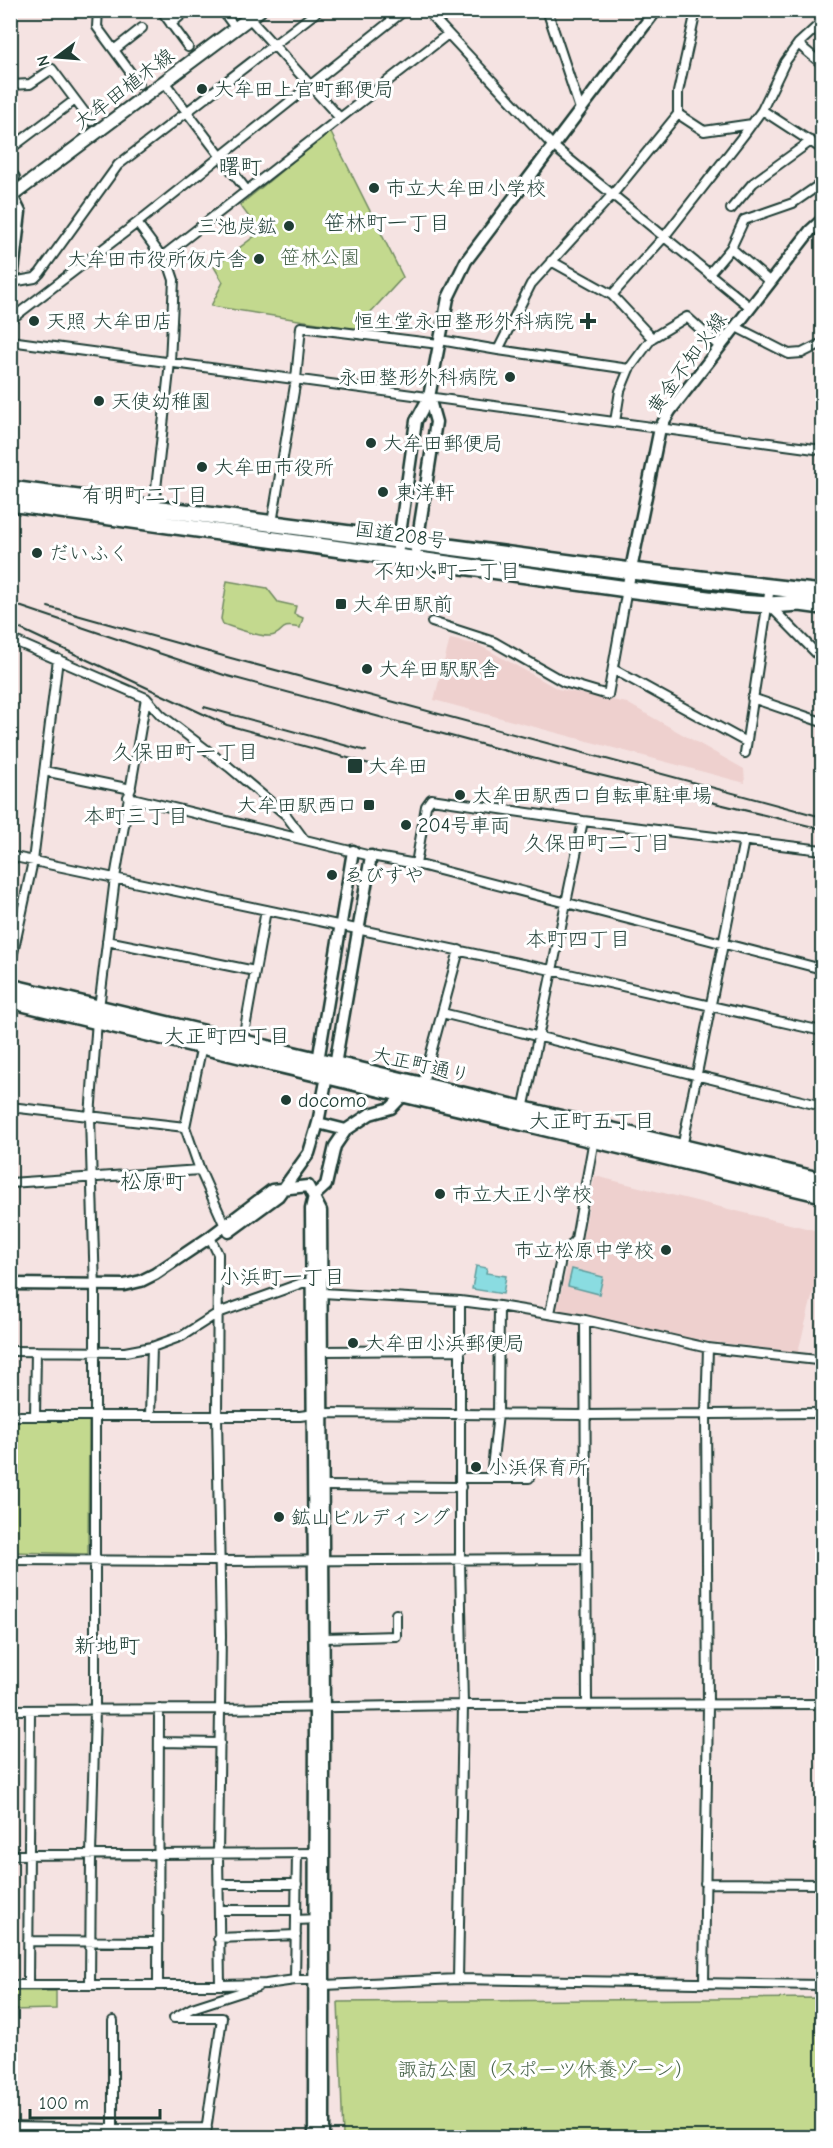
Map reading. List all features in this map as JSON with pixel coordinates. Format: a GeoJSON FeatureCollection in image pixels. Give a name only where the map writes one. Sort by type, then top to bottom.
{"type":"FeatureCollection","features":[{"type":"Feature","properties":{"kind":"highway","name":"国道208号"},"geometry":{"type":"LineString","coordinates":[[10,489],[272,523],[397,548],[414,558],[627,589],[769,605],[800,603],[822,606]]}},
{"type":"Feature","properties":{"kind":"highway","name":"国道208号"},"geometry":{"type":"LineString","coordinates":[[10,503],[397,548],[418,543],[822,593]]}},
{"type":"Feature","properties":{"kind":"highway","name":"大正町通り"},"geometry":{"type":"LineString","coordinates":[[10,987],[202,1045],[318,1061],[331,1071]]}},
{"type":"Feature","properties":{"kind":"highway","name":"大正町通り"},"geometry":{"type":"LineString","coordinates":[[10,1000],[98,1014],[331,1071],[522,1111],[595,1134],[682,1148],[822,1181]]}},
{"type":"Feature","properties":{"kind":"highway","name":"大正町通り"},"geometry":{"type":"LineString","coordinates":[[412,1088],[822,1194]]}},
{"type":"Feature","properties":{"kind":"main road","name":"大牟田植木線"},"geometry":{"type":"LineString","coordinates":[[11,196],[260,10]]}},
{"type":"Feature","properties":{"kind":"street"},"geometry":{"type":"LineString","coordinates":[[98,10],[97,27],[139,84]]}},
{"type":"Feature","properties":{"kind":"street"},"geometry":{"type":"LineString","coordinates":[[161,10],[188,47]]}},
{"type":"Feature","properties":{"kind":"street"},"geometry":{"type":"LineString","coordinates":[[171,24],[187,10]]}},
{"type":"Feature","properties":{"kind":"street"},"geometry":{"type":"LineString","coordinates":[[222,10],[236,29]]}},
{"type":"Feature","properties":{"kind":"street"},"geometry":{"type":"LineString","coordinates":[[12,282],[35,278],[40,273],[118,165],[320,10]]}},
{"type":"Feature","properties":{"kind":"street"},"geometry":{"type":"LineString","coordinates":[[10,320],[137,223],[405,10]]}},
{"type":"Feature","properties":{"kind":"street"},"geometry":{"type":"LineString","coordinates":[[426,10],[553,146],[750,307]]}},
{"type":"Feature","properties":{"kind":"street"},"geometry":{"type":"LineString","coordinates":[[547,10],[580,109]]}},
{"type":"Feature","properties":{"kind":"street"},"geometry":{"type":"LineString","coordinates":[[397,548],[416,422],[429,396],[448,298],[466,261],[656,10]]}},
{"type":"Feature","properties":{"kind":"street"},"geometry":{"type":"LineString","coordinates":[[498,350],[531,284],[613,194],[678,114],[678,92],[694,20],[693,10]]}},
{"type":"Feature","properties":{"kind":"street"},"geometry":{"type":"LineString","coordinates":[[249,18],[340,118]]}},
{"type":"Feature","properties":{"kind":"street"},"geometry":{"type":"LineString","coordinates":[[612,295],[664,237],[752,124],[762,110],[785,62],[798,44],[822,22]]}},
{"type":"Feature","properties":{"kind":"street"},"geometry":{"type":"LineString","coordinates":[[114,50],[142,28]]}},
{"type":"Feature","properties":{"kind":"street"},"geometry":{"type":"LineString","coordinates":[[163,256],[448,34]]}},
{"type":"Feature","properties":{"kind":"street"},"geometry":{"type":"LineString","coordinates":[[798,44],[822,64]]}},
{"type":"Feature","properties":{"kind":"street"},"geometry":{"type":"LineString","coordinates":[[10,86],[30,84],[52,69],[91,121]]}},
{"type":"Feature","properties":{"kind":"street"},"geometry":{"type":"LineString","coordinates":[[165,82],[247,190]]}},
{"type":"Feature","properties":{"kind":"street"},"geometry":{"type":"LineString","coordinates":[[10,149],[75,100]]}},
{"type":"Feature","properties":{"kind":"street"},"geometry":{"type":"LineString","coordinates":[[762,110],[822,149]]}},
{"type":"Feature","properties":{"kind":"street"},"geometry":{"type":"LineString","coordinates":[[678,114],[704,131],[752,124]]}},
{"type":"Feature","properties":{"kind":"street"},"geometry":{"type":"LineString","coordinates":[[731,208],[753,183],[811,141]]}},
{"type":"Feature","properties":{"kind":"street"},"geometry":{"type":"LineString","coordinates":[[709,274],[731,248],[744,220],[793,203],[822,183]]}},
{"type":"Feature","properties":{"kind":"street"},"geometry":{"type":"LineString","coordinates":[[10,298],[20,212],[11,196]]}},
{"type":"Feature","properties":{"kind":"street","name":"黄金不知火線"},"geometry":{"type":"LineString","coordinates":[[627,589],[660,428],[670,411],[750,307],[810,231],[822,220]]}},
{"type":"Feature","properties":{"kind":"street"},"geometry":{"type":"LineString","coordinates":[[137,223],[163,256],[174,280],[170,362],[154,507]]}},
{"type":"Feature","properties":{"kind":"street"},"geometry":{"type":"LineString","coordinates":[[731,248],[770,282]]}},
{"type":"Feature","properties":{"kind":"street"},"geometry":{"type":"LineString","coordinates":[[551,261],[612,295],[652,338]]}},
{"type":"Feature","properties":{"kind":"street"},"geometry":{"type":"LineString","coordinates":[[615,422],[620,391],[629,369],[652,338],[687,317],[720,347]]}},
{"type":"Feature","properties":{"kind":"street"},"geometry":{"type":"LineString","coordinates":[[272,523],[296,379],[301,327],[440,342],[629,369]]}},
{"type":"Feature","properties":{"kind":"street"},"geometry":{"type":"LineString","coordinates":[[736,327],[789,354],[802,353],[822,343]]}},
{"type":"Feature","properties":{"kind":"street"},"geometry":{"type":"LineString","coordinates":[[10,341],[822,450]]}},
{"type":"Feature","properties":{"kind":"street"},"geometry":{"type":"LineString","coordinates":[[414,558],[436,422],[429,396]]}},
{"type":"Feature","properties":{"kind":"street"},"geometry":{"type":"LineString","coordinates":[[745,753],[770,587]]}},
{"type":"Feature","properties":{"kind":"street"},"geometry":{"type":"LineString","coordinates":[[432,622],[494,642],[564,682],[608,695],[627,589]]}},
{"type":"Feature","properties":{"kind":"street"},"geometry":{"type":"LineString","coordinates":[[769,605],[822,659]]}},
{"type":"Feature","properties":{"kind":"street"},"geometry":{"type":"LineString","coordinates":[[10,639],[146,698],[161,715],[229,766],[286,815],[303,838]]}},
{"type":"Feature","properties":{"kind":"street"},"geometry":{"type":"LineString","coordinates":[[10,967],[33,861],[58,659]]}},
{"type":"Feature","properties":{"kind":"street"},"geometry":{"type":"LineString","coordinates":[[613,669],[746,742]]}},
{"type":"Feature","properties":{"kind":"street"},"geometry":{"type":"LineString","coordinates":[[90,1984],[95,1710],[95,1288],[90,1117],[98,1014],[115,878],[146,698]]}},
{"type":"Feature","properties":{"kind":"street"},"geometry":{"type":"LineString","coordinates":[[752,698],[822,722]]}},
{"type":"Feature","properties":{"kind":"street"},"geometry":{"type":"LineString","coordinates":[[44,771],[822,969]]}},
{"type":"Feature","properties":{"kind":"street"},"geometry":{"type":"LineString","coordinates":[[416,864],[426,806],[430,799],[583,821],[822,850]]}},
{"type":"Feature","properties":{"kind":"street"},"geometry":{"type":"LineString","coordinates":[[522,1111],[583,821]]}},
{"type":"Feature","properties":{"kind":"street"},"geometry":{"type":"LineString","coordinates":[[682,1148],[744,840]]}},
{"type":"Feature","properties":{"kind":"street"},"geometry":{"type":"LineString","coordinates":[[318,1061],[353,850]]}},
{"type":"Feature","properties":{"kind":"street"},"geometry":{"type":"LineString","coordinates":[[10,856],[459,950],[822,1031]]}},
{"type":"Feature","properties":{"kind":"street"},"geometry":{"type":"LineString","coordinates":[[10,1292],[95,1288],[141,1281],[212,1240],[278,1196],[309,1153],[318,1123],[360,929],[371,856]]}},
{"type":"Feature","properties":{"kind":"street"},"geometry":{"type":"LineString","coordinates":[[241,1049],[266,910]]}},
{"type":"Feature","properties":{"kind":"street"},"geometry":{"type":"LineString","coordinates":[[107,941],[255,970]]}},
{"type":"Feature","properties":{"kind":"street"},"geometry":{"type":"LineString","coordinates":[[320,1708],[324,1638],[318,1560],[323,1486],[311,1283],[311,1209],[314,1196],[326,1185],[335,1146],[346,1130],[370,1114],[391,1108],[412,1088],[442,1013],[459,950]]}},
{"type":"Feature","properties":{"kind":"street"},"geometry":{"type":"LineString","coordinates":[[442,1013],[822,1106]]}},
{"type":"Feature","properties":{"kind":"street"},"geometry":{"type":"LineString","coordinates":[[202,1045],[185,1126],[200,1170],[225,1227]]}},
{"type":"Feature","properties":{"kind":"street"},"geometry":{"type":"LineString","coordinates":[[10,1107],[185,1126]]}},
{"type":"Feature","properties":{"kind":"street"},"geometry":{"type":"LineString","coordinates":[[318,1123],[346,1130]]}},
{"type":"Feature","properties":{"kind":"street"},"geometry":{"type":"LineString","coordinates":[[550,1313],[561,1259],[576,1239],[595,1134]]}},
{"type":"Feature","properties":{"kind":"street"},"geometry":{"type":"LineString","coordinates":[[10,1183],[200,1170]]}},
{"type":"Feature","properties":{"kind":"street"},"geometry":{"type":"LineString","coordinates":[[212,1240],[272,1190],[308,1186],[321,1211],[322,1351],[317,1414],[320,1708],[319,1983],[314,2138]]}},
{"type":"Feature","properties":{"kind":"street"},"geometry":{"type":"LineString","coordinates":[[212,1240],[218,1254],[217,1416],[221,1709],[218,1938],[220,1985]]}},
{"type":"Feature","properties":{"kind":"street"},"geometry":{"type":"LineString","coordinates":[[10,1351],[124,1352],[152,1347],[182,1336],[218,1313],[302,1283],[311,1283],[322,1293],[460,1301],[550,1313],[708,1348],[817,1360],[822,1363]]}},
{"type":"Feature","properties":{"kind":"street"},"geometry":{"type":"LineString","coordinates":[[10,1284],[95,1288]]}},
{"type":"Feature","properties":{"kind":"street"},"geometry":{"type":"LineString","coordinates":[[458,1979],[463,1705],[460,1559],[460,1301]]}},
{"type":"Feature","properties":{"kind":"street"},"geometry":{"type":"LineString","coordinates":[[491,1477],[498,1414],[499,1306]]}},
{"type":"Feature","properties":{"kind":"street"},"geometry":{"type":"LineString","coordinates":[[585,1320],[587,1704]]}},
{"type":"Feature","properties":{"kind":"street"},"geometry":{"type":"LineString","coordinates":[[150,1416],[152,1347]]}},
{"type":"Feature","properties":{"kind":"street"},"geometry":{"type":"LineString","coordinates":[[704,1983],[708,1705],[706,1414],[708,1348]]}},
{"type":"Feature","properties":{"kind":"street"},"geometry":{"type":"LineString","coordinates":[[322,1351],[461,1350]]}},
{"type":"Feature","properties":{"kind":"street"},"geometry":{"type":"LineString","coordinates":[[35,1416],[36,1351]]}},
{"type":"Feature","properties":{"kind":"street"},"geometry":{"type":"LineString","coordinates":[[10,1416],[822,1413]]}},
{"type":"Feature","properties":{"kind":"street"},"geometry":{"type":"LineString","coordinates":[[323,1486],[461,1482],[491,1477],[529,1478]]}},
{"type":"Feature","properties":{"kind":"street"},"geometry":{"type":"LineString","coordinates":[[10,1560],[585,1559]]}},
{"type":"Feature","properties":{"kind":"street"},"geometry":{"type":"LineString","coordinates":[[324,1638],[396,1636],[396,1614]]}},
{"type":"Feature","properties":{"kind":"street"},"geometry":{"type":"LineString","coordinates":[[10,1710],[822,1704]]}},
{"type":"Feature","properties":{"kind":"street"},"geometry":{"type":"LineString","coordinates":[[158,1985],[159,1709]]}},
{"type":"Feature","properties":{"kind":"street"},"geometry":{"type":"LineString","coordinates":[[28,1984],[30,1710]]}},
{"type":"Feature","properties":{"kind":"street"},"geometry":{"type":"LineString","coordinates":[[159,1742],[220,1743]]}},
{"type":"Feature","properties":{"kind":"street"},"geometry":{"type":"LineString","coordinates":[[295,1980],[297,1854]]}},
{"type":"Feature","properties":{"kind":"street"},"geometry":{"type":"LineString","coordinates":[[10,1855],[319,1854]]}},
{"type":"Feature","properties":{"kind":"street"},"geometry":{"type":"LineString","coordinates":[[705,1883],[822,1884]]}},
{"type":"Feature","properties":{"kind":"street"},"geometry":{"type":"LineString","coordinates":[[219,1884],[297,1884]]}},
{"type":"Feature","properties":{"kind":"street"},"geometry":{"type":"LineString","coordinates":[[219,1910],[296,1910]]}},
{"type":"Feature","properties":{"kind":"street"},"geometry":{"type":"LineString","coordinates":[[296,1920],[319,1919]]}},
{"type":"Feature","properties":{"kind":"street"},"geometry":{"type":"LineString","coordinates":[[218,1938],[296,1935]]}},
{"type":"Feature","properties":{"kind":"street"},"geometry":{"type":"LineString","coordinates":[[28,1941],[157,1942]]}},
{"type":"Feature","properties":{"kind":"street"},"geometry":{"type":"LineString","coordinates":[[10,1985],[220,1985],[266,1984],[295,1980],[319,1983],[458,1979],[822,1985]]}},
{"type":"Feature","properties":{"kind":"street"},"geometry":{"type":"LineString","coordinates":[[319,1983],[324,2138]]}},
{"type":"Feature","properties":{"kind":"street"},"geometry":{"type":"LineString","coordinates":[[205,2138],[222,2018],[174,2018],[192,2008],[266,1984]]}},
{"type":"Feature","properties":{"kind":"street"},"geometry":{"type":"LineString","coordinates":[[113,2021],[113,2133]]}},
{"type":"Feature","properties":{"kind":"street"},"geometry":{"type":"LineString","coordinates":[[10,2127],[113,2133],[207,2128]]}},
{"type":"Feature","properties":{"kind":"shaded area"},"geometry":{"type":"Polygon","coordinates":[[[450,639],[479,645],[558,689],[627,703],[744,769],[745,783],[434,700],[450,639]]]}},
{"type":"Feature","properties":{"kind":"shaded area"},"geometry":{"type":"Polygon","coordinates":[[[595,1176],[822,1232],[822,1258],[798,1352],[706,1341],[557,1310],[568,1263],[582,1242],[595,1176]]]}},
{"type":"Feature","properties":{"kind":"green space","name":"笹林公園"},"geometry":{"type":"Polygon","coordinates":[[[330,131],[403,277],[355,329],[211,306],[223,282],[214,267],[260,232],[240,205],[330,131]]]}},
{"type":"Feature","properties":{"kind":"green space"},"geometry":{"type":"Polygon","coordinates":[[[227,581],[267,588],[278,602],[296,606],[294,614],[303,618],[300,628],[288,627],[275,635],[265,636],[223,624],[221,619],[227,581]]]}},
{"type":"Feature","properties":{"kind":"green space"},"geometry":{"type":"Polygon","coordinates":[[[11,1420],[89,1421],[88,1554],[11,1552],[11,1420]]]}},
{"type":"Feature","properties":{"kind":"green space"},"geometry":{"type":"Polygon","coordinates":[[[11,1991],[56,1991],[56,2009],[11,2010],[11,1991]]]}},
{"type":"Feature","properties":{"kind":"green space","name":"諏訪公園（スポーツ休養ゾーン）"},"geometry":{"type":"Polygon","coordinates":[[[822,1998],[822,2137],[343,2137],[338,2002],[822,1998]]]}},
{"type":"Feature","properties":{"kind":"water"},"geometry":{"type":"Polygon","coordinates":[[[476,1266],[487,1268],[486,1273],[506,1276],[503,1294],[472,1289],[476,1266]]]}},
{"type":"Feature","properties":{"kind":"water"},"geometry":{"type":"Polygon","coordinates":[[[572,1269],[603,1277],[599,1294],[568,1286],[572,1269]]]}},
{"type":"Feature","properties":{"kind":"railway"},"geometry":{"type":"LineString","coordinates":[[10,603],[224,675],[562,766],[822,829]]}},
{"type":"Feature","properties":{"kind":"railway"},"geometry":{"type":"LineString","coordinates":[[48,607],[822,817]]}},
{"type":"Feature","properties":{"kind":"railway"},"geometry":{"type":"LineString","coordinates":[[10,624],[227,725],[381,767]]}},
{"type":"Feature","properties":{"kind":"railway"},"geometry":{"type":"LineString","coordinates":[[204,707],[366,751]]}},
{"type":"Feature","properties":{"kind":"place","name":"大牟田上官町郵便局"},"geometry":{"type":"Point","coordinates":[202,89]}},
{"type":"Feature","properties":{"kind":"place","name":"市立大牟田小学校"},"geometry":{"type":"Point","coordinates":[374,188]}},
{"type":"Feature","properties":{"kind":"place","name":"三池炭鉱"},"geometry":{"type":"Point","coordinates":[289,226]}},
{"type":"Feature","properties":{"kind":"place","name":"大牟田市役所仮庁舎"},"geometry":{"type":"Point","coordinates":[259,259]}},
{"type":"Feature","properties":{"kind":"place","name":"天照 大牟田店"},"geometry":{"type":"Point","coordinates":[34,321]}},
{"type":"Feature","properties":{"kind":"place","name":"恒生堂永田整形外科病院"},"geometry":{"type":"Point","coordinates":[588,321]}},
{"type":"Feature","properties":{"kind":"place","name":"永田整形外科病院"},"geometry":{"type":"Point","coordinates":[510,377]}},
{"type":"Feature","properties":{"kind":"place","name":"天使幼稚園"},"geometry":{"type":"Point","coordinates":[99,401]}},
{"type":"Feature","properties":{"kind":"place","name":"大牟田郵便局"},"geometry":{"type":"Point","coordinates":[371,443]}},
{"type":"Feature","properties":{"kind":"place","name":"大牟田市役所"},"geometry":{"type":"Point","coordinates":[202,467]}},
{"type":"Feature","properties":{"kind":"place","name":"東洋軒"},"geometry":{"type":"Point","coordinates":[383,492]}},
{"type":"Feature","properties":{"kind":"place","name":"だいふく"},"geometry":{"type":"Point","coordinates":[37,553]}},
{"type":"Feature","properties":{"kind":"place","name":"大牟田駅前"},"geometry":{"type":"Point","coordinates":[341,604]}},
{"type":"Feature","properties":{"kind":"place","name":"大牟田駅駅舎"},"geometry":{"type":"Point","coordinates":[367,669]}},
{"type":"Feature","properties":{"kind":"place","name":"大牟田"},"geometry":{"type":"Point","coordinates":[355,766]}},
{"type":"Feature","properties":{"kind":"place","name":"大牟田駅西口自転車駐車場"},"geometry":{"type":"Point","coordinates":[460,795]}},
{"type":"Feature","properties":{"kind":"place","name":"大牟田駅西口"},"geometry":{"type":"Point","coordinates":[369,805]}},
{"type":"Feature","properties":{"kind":"place","name":"204号車両"},"geometry":{"type":"Point","coordinates":[406,825]}},
{"type":"Feature","properties":{"kind":"place","name":"ゑびすや"},"geometry":{"type":"Point","coordinates":[332,875]}},
{"type":"Feature","properties":{"kind":"place","name":"docomo"},"geometry":{"type":"Point","coordinates":[286,1100]}},
{"type":"Feature","properties":{"kind":"place","name":"市立大正小学校"},"geometry":{"type":"Point","coordinates":[440,1194]}},
{"type":"Feature","properties":{"kind":"place","name":"市立松原中学校"},"geometry":{"type":"Point","coordinates":[666,1250]}},
{"type":"Feature","properties":{"kind":"place","name":"大牟田小浜郵便局"},"geometry":{"type":"Point","coordinates":[353,1343]}},
{"type":"Feature","properties":{"kind":"place","name":"小浜保育所"},"geometry":{"type":"Point","coordinates":[476,1467]}},
{"type":"Feature","properties":{"kind":"place","name":"鉱山ビルディング"},"geometry":{"type":"Point","coordinates":[279,1517]}},
{"type":"Feature","properties":{"kind":"district","name":"曙町"},"geometry":{"type":"Point","coordinates":[240,167]}},
{"type":"Feature","properties":{"kind":"district","name":"笹林町一丁目"},"geometry":{"type":"Point","coordinates":[387,223]}},
{"type":"Feature","properties":{"kind":"district","name":"有明町二丁目"},"geometry":{"type":"Point","coordinates":[145,495]}},
{"type":"Feature","properties":{"kind":"district","name":"不知火町一丁目"},"geometry":{"type":"Point","coordinates":[447,571]}},
{"type":"Feature","properties":{"kind":"district","name":"久保田町一丁目"},"geometry":{"type":"Point","coordinates":[185,752]}},
{"type":"Feature","properties":{"kind":"district","name":"本町三丁目"},"geometry":{"type":"Point","coordinates":[136,816]}},
{"type":"Feature","properties":{"kind":"district","name":"久保田町二丁目"},"geometry":{"type":"Point","coordinates":[597,843]}},
{"type":"Feature","properties":{"kind":"district","name":"本町四丁目"},"geometry":{"type":"Point","coordinates":[578,939]}},
{"type":"Feature","properties":{"kind":"district","name":"大正町四丁目"},"geometry":{"type":"Point","coordinates":[227,1036]}},
{"type":"Feature","properties":{"kind":"district","name":"大正町五丁目"},"geometry":{"type":"Point","coordinates":[592,1121]}},
{"type":"Feature","properties":{"kind":"district","name":"松原町"},"geometry":{"type":"Point","coordinates":[153,1182]}},
{"type":"Feature","properties":{"kind":"district","name":"小浜町一丁目"},"geometry":{"type":"Point","coordinates":[282,1277]}},
{"type":"Feature","properties":{"kind":"district","name":"新地町"},"geometry":{"type":"Point","coordinates":[107,1646]}}]}
